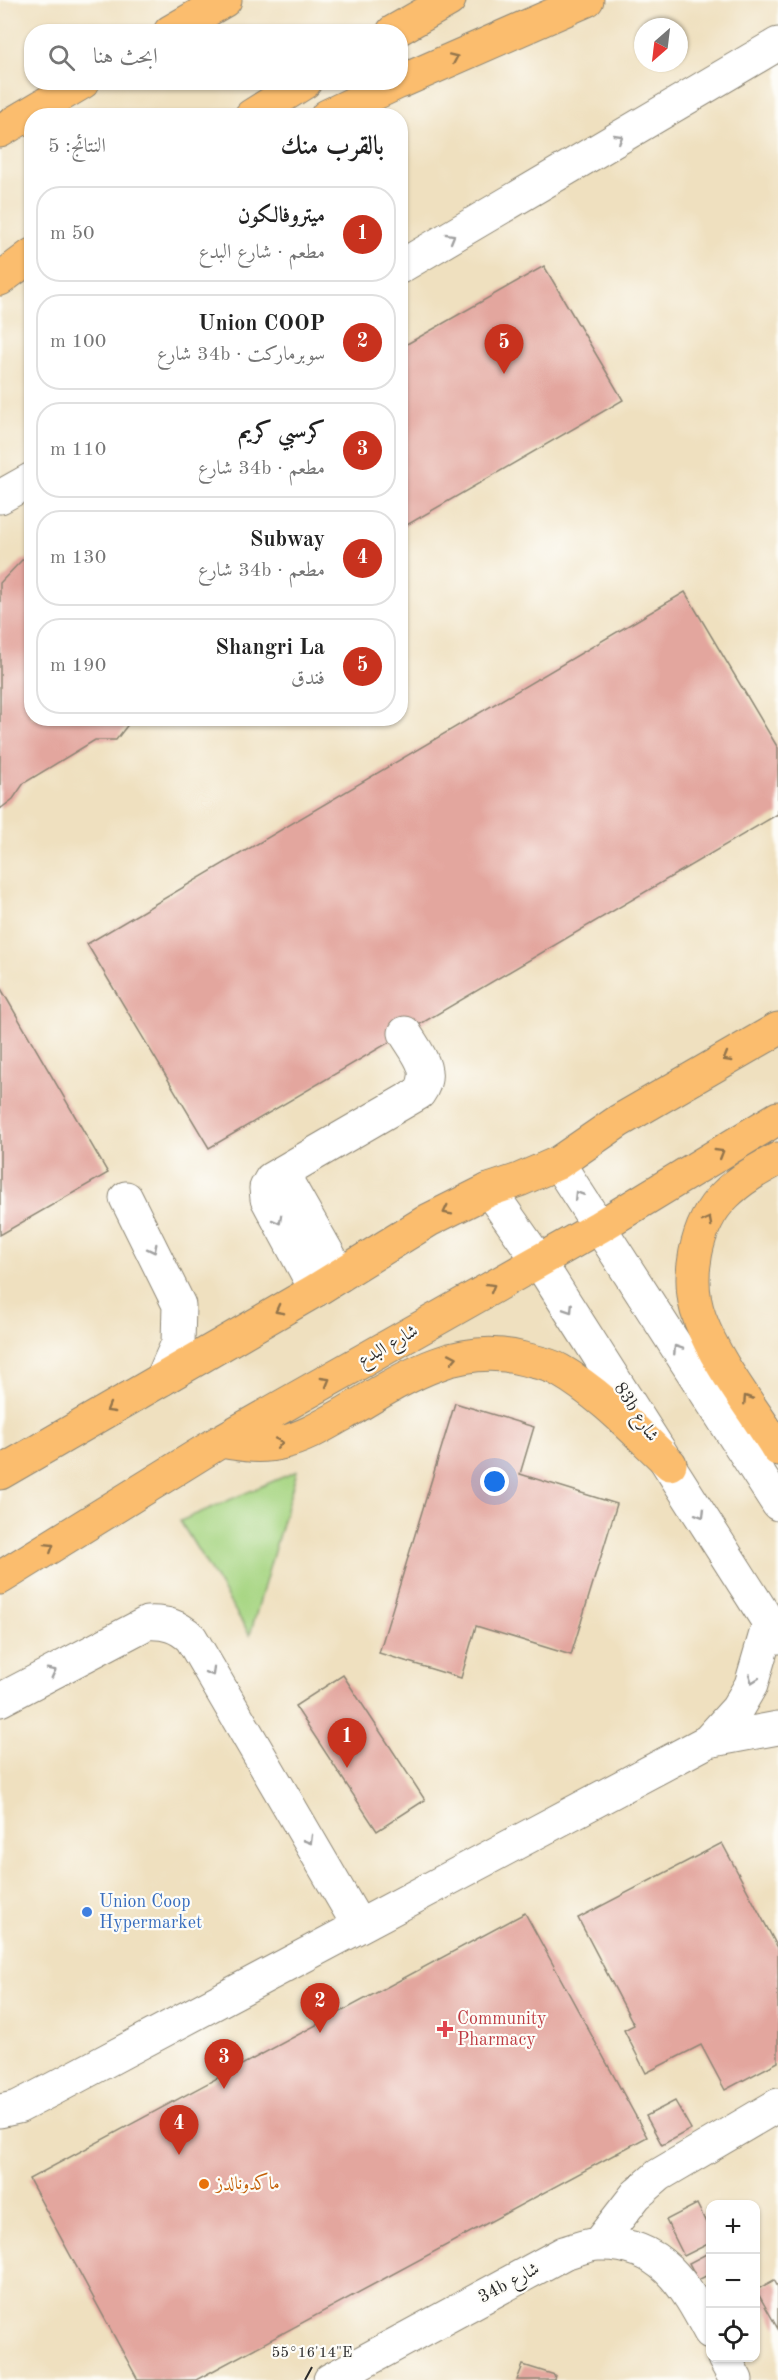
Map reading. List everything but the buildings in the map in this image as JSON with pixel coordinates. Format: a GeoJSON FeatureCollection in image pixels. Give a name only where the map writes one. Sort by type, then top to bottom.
{"type":"FeatureCollection","features":[{"type":"Feature","properties":{"kind":"main road"},"geometry":{"type":"LineString","coordinates":[[184,24],[225,0]]}},
{"type":"Feature","properties":{"kind":"main road"},"geometry":{"type":"LineString","coordinates":[[407,24],[449,0]]}},
{"type":"Feature","properties":{"kind":"main road"},"geometry":{"type":"LineString","coordinates":[[408,78],[587,0]]}},
{"type":"Feature","properties":{"kind":"main road"},"geometry":{"type":"LineString","coordinates":[[39,108],[69,90]]}},
{"type":"Feature","properties":{"kind":"main road"},"geometry":{"type":"LineString","coordinates":[[264,108],[292,90]]}},
{"type":"Feature","properties":{"kind":"main road"},"geometry":{"type":"LineString","coordinates":[[344,108],[383,90]]}},
{"type":"Feature","properties":{"kind":"main road"},"geometry":{"type":"LineString","coordinates":[[0,131],[24,117]]}},
{"type":"Feature","properties":{"kind":"main road"},"geometry":{"type":"LineString","coordinates":[[0,279],[24,261]]}},
{"type":"Feature","properties":{"kind":"main road"},"geometry":{"type":"LineString","coordinates":[[0,293],[24,281]]}},
{"type":"Feature","properties":{"kind":"main road"},"geometry":{"type":"LineString","coordinates":[[0,1473],[328,1283],[429,1220],[489,1190],[519,1180],[558,1162],[619,1121],[778,1029]]}},
{"type":"Feature","properties":{"kind":"main road","name":"شارع البدع"},"geometry":{"type":"LineString","coordinates":[[0,1578],[221,1441],[599,1227],[778,1118]]}},
{"type":"Feature","properties":{"kind":"main road"},"geometry":{"type":"LineString","coordinates":[[778,1159],[746,1177],[723,1196],[707,1221],[696,1250],[693,1284],[699,1318],[714,1349],[778,1449]]}},
{"type":"Feature","properties":{"kind":"main road"},"geometry":{"type":"LineString","coordinates":[[221,1441],[257,1447],[285,1442],[312,1432],[411,1374],[442,1360],[475,1354],[509,1355],[556,1368],[595,1394],[670,1464]]}},
{"type":"Feature","properties":{"kind":"street"},"geometry":{"type":"LineString","coordinates":[[408,262],[778,44]]}},
{"type":"Feature","properties":{"kind":"street"},"geometry":{"type":"LineString","coordinates":[[0,497],[24,484]]}},
{"type":"Feature","properties":{"kind":"street"},"geometry":{"type":"LineString","coordinates":[[328,1283],[282,1173],[419,1093],[427,1078],[427,1070],[405,1033]]}},
{"type":"Feature","properties":{"kind":"street"},"geometry":{"type":"LineString","coordinates":[[558,1162],[778,1504]]}},
{"type":"Feature","properties":{"kind":"street","name":"83b شارع"},"geometry":{"type":"LineString","coordinates":[[489,1190],[538,1260],[670,1464],[773,1630]]}},
{"type":"Feature","properties":{"kind":"street"},"geometry":{"type":"LineString","coordinates":[[126,1198],[180,1305],[178,1344],[162,1379]]}},
{"type":"Feature","properties":{"kind":"street"},"geometry":{"type":"LineString","coordinates":[[0,1700],[147,1623],[172,1624],[182,1630],[191,1638],[359,1926]]}},
{"type":"Feature","properties":{"kind":"street"},"geometry":{"type":"LineString","coordinates":[[708,1741],[737,1709],[751,1685],[773,1630]]}},
{"type":"Feature","properties":{"kind":"street"},"geometry":{"type":"LineString","coordinates":[[0,2111],[18,2107],[53,2089],[708,1741],[778,1728]]}},
{"type":"Feature","properties":{"kind":"street"},"geometry":{"type":"LineString","coordinates":[[598,2244],[629,2202],[659,2175],[778,2105]]}},
{"type":"Feature","properties":{"kind":"street","name":"34b شارع"},"geometry":{"type":"LineString","coordinates":[[330,2380],[564,2253],[598,2244],[633,2247],[664,2263],[688,2290],[706,2323]]}},
{"type":"Feature","properties":{"kind":"street"},"geometry":{"type":"LineString","coordinates":[[726,2362],[736,2380]]}},
{"type":"Feature","properties":{"kind":"green space"},"geometry":{"type":"Polygon","coordinates":[[[297,1471],[250,1635],[180,1521],[297,1471]]]}},
{"type":"Feature","properties":{"kind":"place","name":"Shangri La"},"geometry":{"type":"Point","coordinates":[504,374]}},
{"type":"Feature","properties":{"kind":"place","name":"ميتروفالكون"},"geometry":{"type":"Point","coordinates":[347,1768]}},
{"type":"Feature","properties":{"kind":"place","name":"Union Coop Hypermarket"},"geometry":{"type":"Point","coordinates":[87,1912]}},
{"type":"Feature","properties":{"kind":"place","name":"Community Pharmacy"},"geometry":{"type":"Point","coordinates":[445,2029]}},
{"type":"Feature","properties":{"kind":"place","name":"Union COOP"},"geometry":{"type":"Point","coordinates":[320,2033]}},
{"type":"Feature","properties":{"kind":"place","name":"كرسبي كريم"},"geometry":{"type":"Point","coordinates":[224,2089]}},
{"type":"Feature","properties":{"kind":"place","name":"Subway"},"geometry":{"type":"Point","coordinates":[179,2155]}},
{"type":"Feature","properties":{"kind":"place","name":"ماكدونالدز"},"geometry":{"type":"Point","coordinates":[204,2184]}}]}
